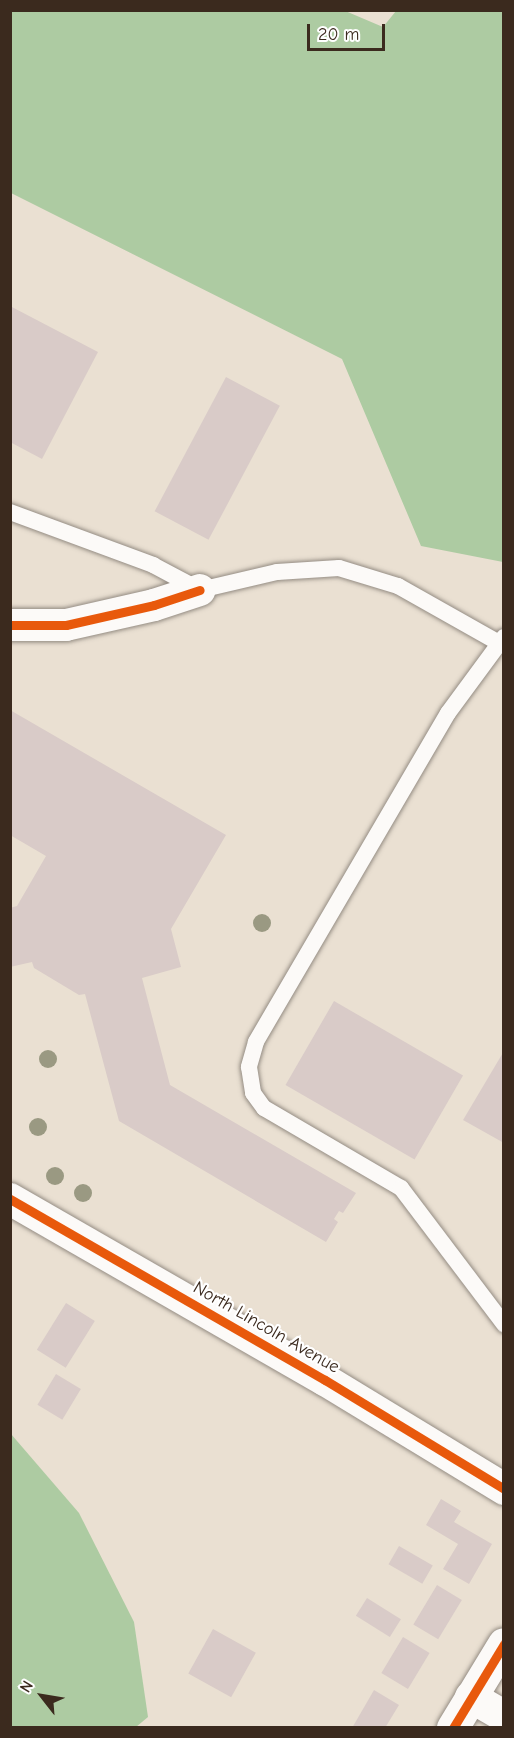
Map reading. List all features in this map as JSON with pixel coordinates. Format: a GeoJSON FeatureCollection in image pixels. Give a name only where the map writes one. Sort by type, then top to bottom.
{"type":"FeatureCollection","features":[{"type":"Feature","properties":{"kind":"street"},"geometry":{"type":"LineString","coordinates":[[10,625],[66,625],[154,605],[200,590]]}},
{"type":"Feature","properties":{"kind":"street","name":"North Lincoln Avenue"},"geometry":{"type":"LineString","coordinates":[[10,1199],[325,1380],[504,1489]]}},
{"type":"Feature","properties":{"kind":"street"},"geometry":{"type":"LineString","coordinates":[[453,1728],[504,1644]]}},
{"type":"Feature","properties":{"kind":"street"},"geometry":{"type":"LineString","coordinates":[[471,1697],[504,1716]]}},
{"type":"Feature","properties":{"kind":"lane"},"geometry":{"type":"LineString","coordinates":[[10,512],[153,566],[200,590],[277,572],[339,568],[398,586],[501,640],[448,713],[255,1042],[249,1066],[253,1093],[264,1108],[401,1188],[504,1324]]}},
{"type":"Feature","properties":{"kind":"green space"},"geometry":{"type":"Polygon","coordinates":[[[343,10],[383,27],[396,11],[503,11],[503,562],[421,546],[342,359],[11,193],[11,11],[343,10]]]}},
{"type":"Feature","properties":{"kind":"green space"},"geometry":{"type":"Polygon","coordinates":[[[11,1434],[79,1513],[134,1622],[148,1717],[136,1727],[11,1727],[11,1434]]]}},
{"type":"Feature","properties":{"kind":"building"},"geometry":{"type":"Polygon","coordinates":[[[10,306],[98,352],[42,459],[10,442],[10,306]]]}},
{"type":"Feature","properties":{"kind":"building"},"geometry":{"type":"Polygon","coordinates":[[[226,377],[280,406],[209,540],[155,511],[226,377]]]}},
{"type":"Feature","properties":{"kind":"building"},"geometry":{"type":"Polygon","coordinates":[[[10,710],[226,835],[171,929],[181,967],[142,978],[170,1085],[356,1193],[343,1213],[339,1211],[334,1219],[338,1222],[326,1242],[119,1121],[85,994],[79,995],[34,968],[32,962],[10,967],[10,908],[17,906],[46,856],[10,835],[10,710]]]}},
{"type":"Feature","properties":{"kind":"building"},"geometry":{"type":"Polygon","coordinates":[[[334,1001],[463,1076],[415,1160],[286,1085],[334,1001]]]}},
{"type":"Feature","properties":{"kind":"building"},"geometry":{"type":"Polygon","coordinates":[[[504,1051],[504,1143],[463,1120],[504,1051]]]}},
{"type":"Feature","properties":{"kind":"building"},"geometry":{"type":"Polygon","coordinates":[[[66,1303],[95,1321],[66,1368],[37,1350],[66,1303]]]}},
{"type":"Feature","properties":{"kind":"building"},"geometry":{"type":"Polygon","coordinates":[[[56,1374],[81,1389],[62,1420],[37,1405],[56,1374]]]}},
{"type":"Feature","properties":{"kind":"building"},"geometry":{"type":"Polygon","coordinates":[[[441,1499],[461,1511],[454,1522],[492,1544],[469,1584],[443,1569],[458,1544],[426,1525],[441,1499]]]}},
{"type":"Feature","properties":{"kind":"building"},"geometry":{"type":"Polygon","coordinates":[[[399,1546],[433,1566],[422,1584],[389,1564],[399,1546]]]}},
{"type":"Feature","properties":{"kind":"building"},"geometry":{"type":"Polygon","coordinates":[[[437,1585],[462,1600],[438,1639],[413,1624],[437,1585]]]}},
{"type":"Feature","properties":{"kind":"building"},"geometry":{"type":"Polygon","coordinates":[[[367,1598],[401,1619],[390,1637],[356,1616],[367,1598]]]}},
{"type":"Feature","properties":{"kind":"building"},"geometry":{"type":"Polygon","coordinates":[[[213,1629],[256,1653],[231,1697],[188,1674],[213,1629]]]}},
{"type":"Feature","properties":{"kind":"building"},"geometry":{"type":"Polygon","coordinates":[[[403,1637],[430,1653],[408,1689],[381,1673],[403,1637]]]}},
{"type":"Feature","properties":{"kind":"building"},"geometry":{"type":"Polygon","coordinates":[[[374,1690],[399,1705],[385,1728],[352,1728],[374,1690]]]}},
{"type":"Feature","properties":{"kind":"cycle path"},"geometry":{"type":"LineString","coordinates":[[10,625],[66,625],[154,605],[200,590]]}},
{"type":"Feature","properties":{"kind":"cycle path"},"geometry":{"type":"LineString","coordinates":[[10,1199],[325,1380],[504,1489]]}},
{"type":"Feature","properties":{"kind":"cycle path"},"geometry":{"type":"LineString","coordinates":[[453,1728],[504,1644]]}}]}
